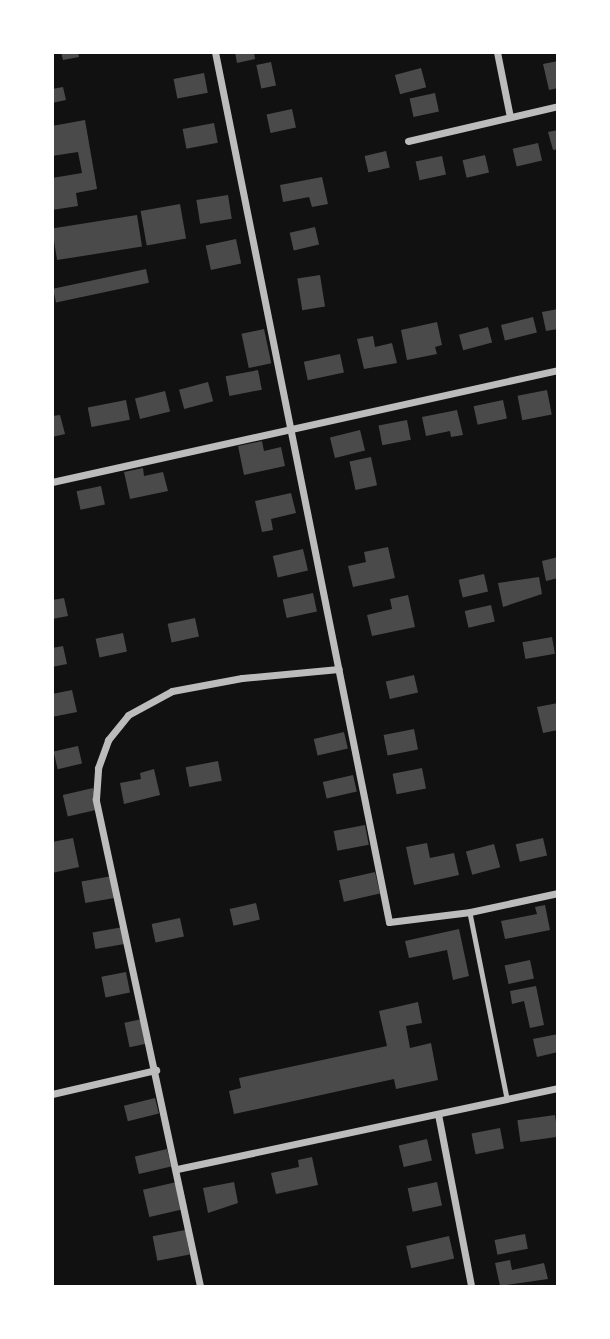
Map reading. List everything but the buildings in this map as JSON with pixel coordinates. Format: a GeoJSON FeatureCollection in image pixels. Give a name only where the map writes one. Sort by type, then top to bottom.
{"type":"FeatureCollection","features":[{"type":"Feature","properties":{"kind":"street"},"geometry":{"type":"LineString","coordinates":[[215,52],[289,433],[389,922],[470,912],[558,893]]}},
{"type":"Feature","properties":{"kind":"street"},"geometry":{"type":"LineString","coordinates":[[497,52],[510,117]]}},
{"type":"Feature","properties":{"kind":"street"},"geometry":{"type":"LineString","coordinates":[[408,141],[558,106]]}},
{"type":"Feature","properties":{"kind":"street"},"geometry":{"type":"LineString","coordinates":[[52,482],[289,433],[558,370]]}},
{"type":"Feature","properties":{"kind":"street"},"geometry":{"type":"LineString","coordinates":[[200,1286],[96,799],[97,768],[108,740],[128,715],[172,691],[242,678],[339,669]]}},
{"type":"Feature","properties":{"kind":"street"},"geometry":{"type":"LineString","coordinates":[[52,1094],[156,1070]]}},
{"type":"Feature","properties":{"kind":"street"},"geometry":{"type":"LineString","coordinates":[[177,1170],[558,1088]]}},
{"type":"Feature","properties":{"kind":"street"},"geometry":{"type":"LineString","coordinates":[[438,1114],[471,1286]]}},
{"type":"Feature","properties":{"kind":"lane"},"geometry":{"type":"LineString","coordinates":[[470,912],[507,1099]]}}]}
